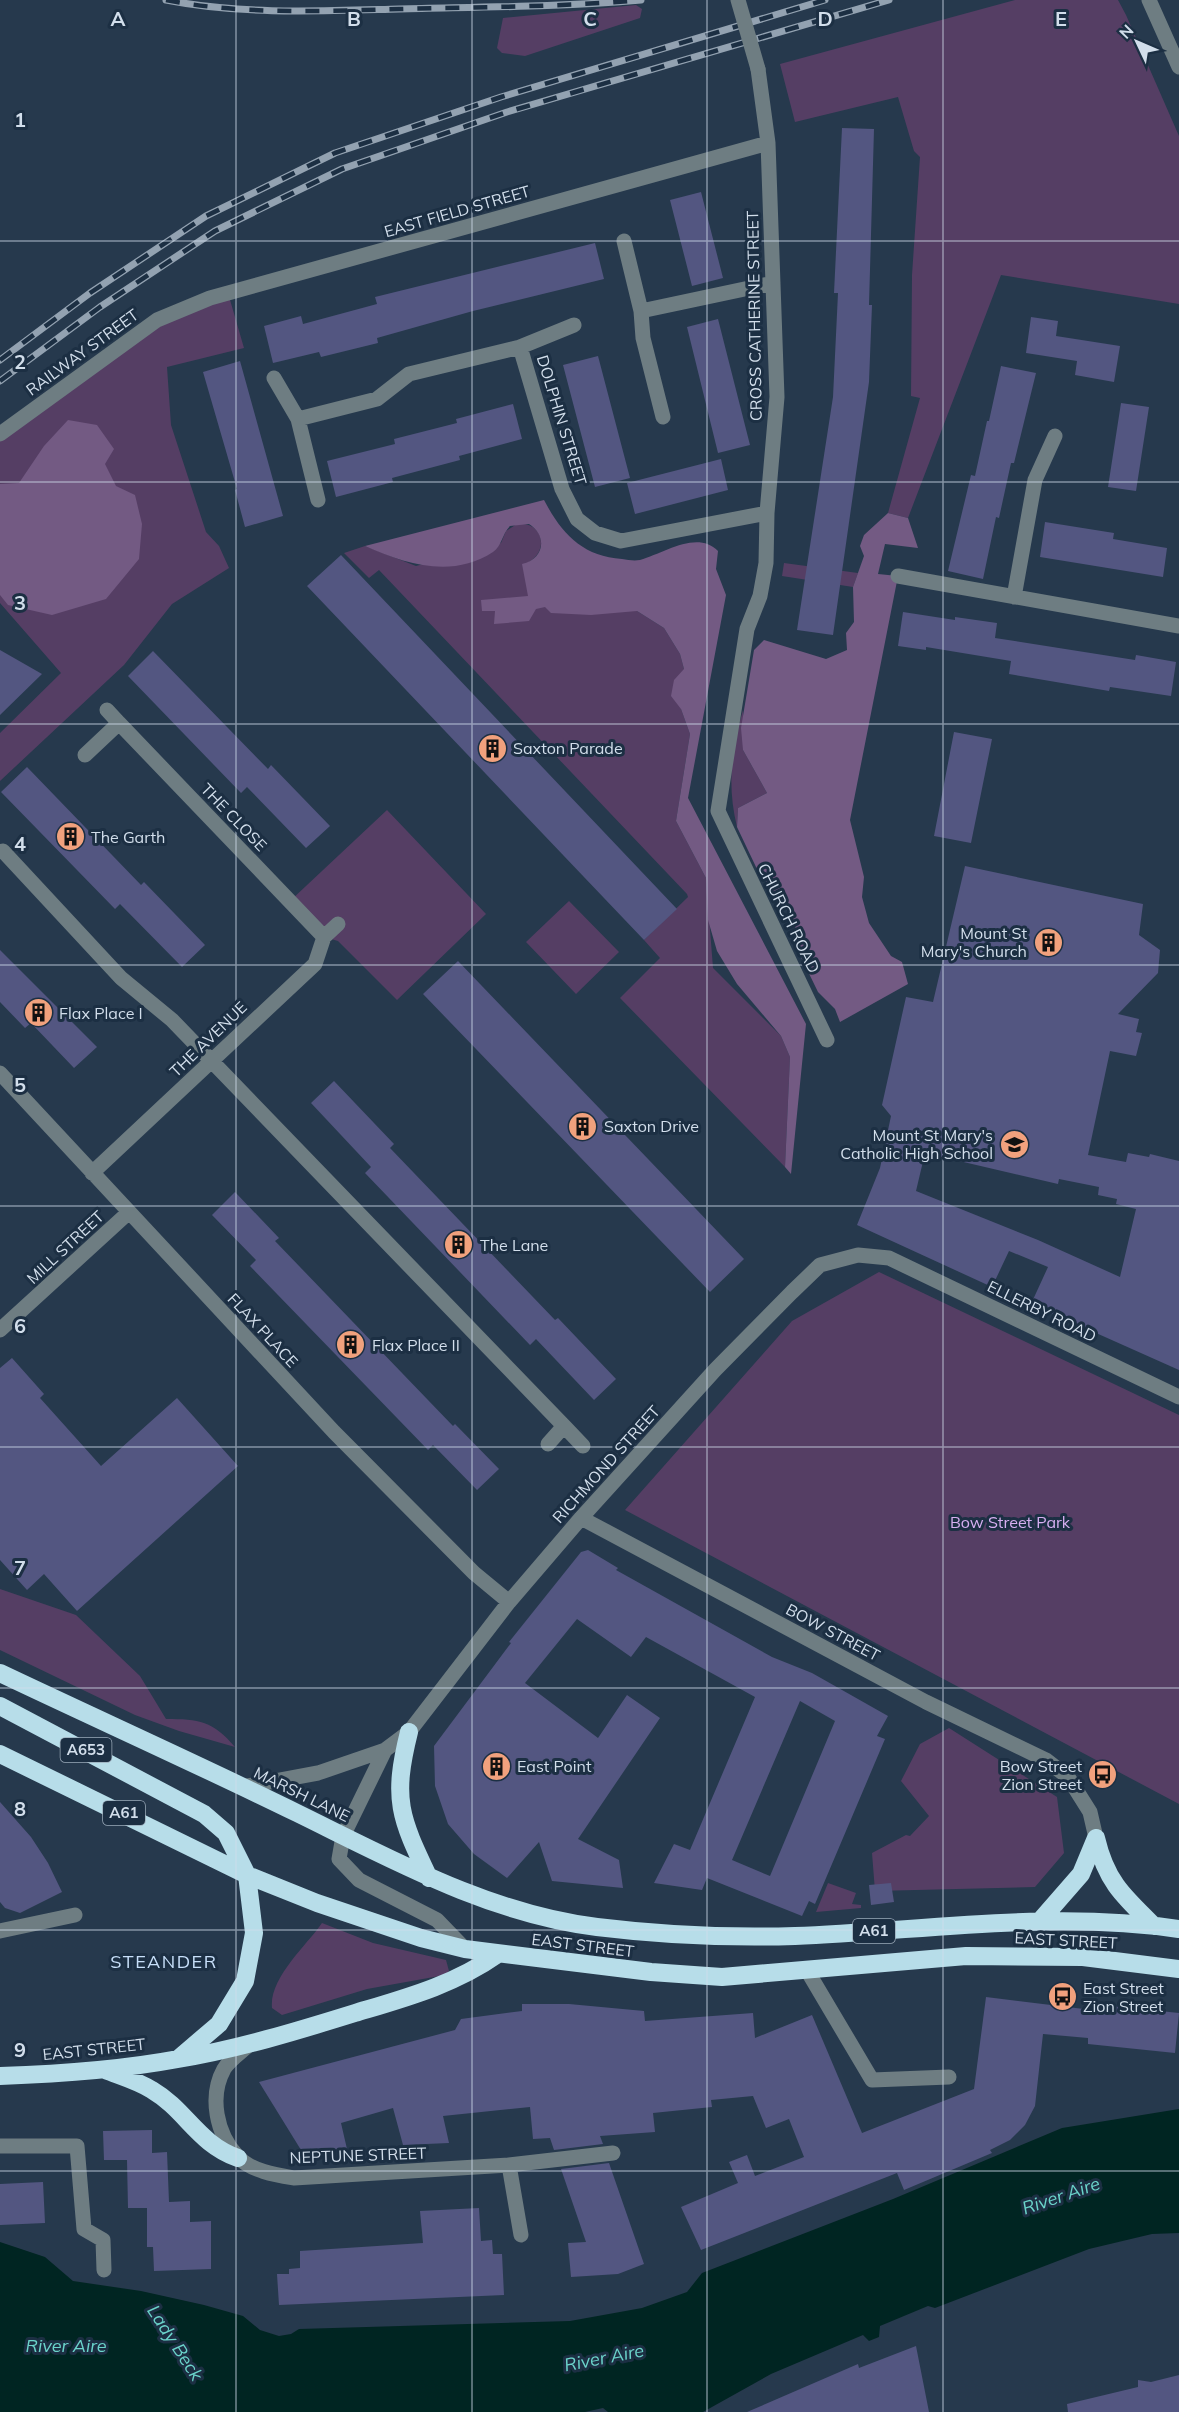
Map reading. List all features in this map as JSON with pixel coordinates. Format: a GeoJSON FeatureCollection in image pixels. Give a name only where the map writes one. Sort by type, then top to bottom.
{"type":"FeatureCollection","features":[{"type":"Feature","properties":{"kind":"highway","name":"MARSH LANE"},"geometry":{"type":"LineString","coordinates":[[0,1673],[429,1878],[508,1908],[594,1927]]}},
{"type":"Feature","properties":{"kind":"highway","name":"A653"},"geometry":{"type":"LineString","coordinates":[[0,1706],[204,1814],[226,1833],[247,1875],[254,1933],[244,1981],[219,2024],[178,2059]]}},
{"type":"Feature","properties":{"kind":"highway"},"geometry":{"type":"LineString","coordinates":[[409,1732],[399,1785],[401,1813],[429,1878]]}},
{"type":"Feature","properties":{"kind":"highway","name":"A61"},"geometry":{"type":"LineString","coordinates":[[0,1754],[247,1875],[328,1907],[421,1938],[465,1949],[498,1954]]}},
{"type":"Feature","properties":{"kind":"highway"},"geometry":{"type":"LineString","coordinates":[[1040,1921],[1080,1874],[1096,1838]]}},
{"type":"Feature","properties":{"kind":"highway"},"geometry":{"type":"LineString","coordinates":[[1096,1838],[1102,1866],[1121,1893],[1154,1926]]}},
{"type":"Feature","properties":{"kind":"highway","name":"EAST STREET"},"geometry":{"type":"LineString","coordinates":[[594,1927],[684,1935],[794,1936],[1040,1921],[1179,1929]]}},
{"type":"Feature","properties":{"kind":"highway","name":"EAST STREET"},"geometry":{"type":"LineString","coordinates":[[0,2076],[104,2070],[178,2059],[252,2042],[436,1989],[476,1970],[498,1954],[651,1972],[722,1977],[808,1972],[966,1956],[1083,1957],[1179,1969]]}},
{"type":"Feature","properties":{"kind":"highway"},"geometry":{"type":"LineString","coordinates":[[104,2070],[151,2089],[173,2106],[203,2139],[221,2152],[238,2158]]}},
{"type":"Feature","properties":{"kind":"street","name":"CROSS CATHERINE STREET"},"geometry":{"type":"LineString","coordinates":[[718,811],[747,629],[760,596],[766,563],[767,513],[777,397],[768,143],[758,69],[738,0]]}},
{"type":"Feature","properties":{"kind":"street"},"geometry":{"type":"LineString","coordinates":[[1149,0],[1179,67]]}},
{"type":"Feature","properties":{"kind":"street","name":"EAST FIELD STREET"},"geometry":{"type":"LineString","coordinates":[[157,320],[210,298],[768,143]]}},
{"type":"Feature","properties":{"kind":"street"},"geometry":{"type":"LineString","coordinates":[[624,241],[640,311],[643,338],[663,417]]}},
{"type":"Feature","properties":{"kind":"street"},"geometry":{"type":"LineString","coordinates":[[640,311],[773,283]]}},
{"type":"Feature","properties":{"kind":"street","name":"RAILWAY STREET"},"geometry":{"type":"LineString","coordinates":[[0,434],[157,320]]}},
{"type":"Feature","properties":{"kind":"street","name":"DOLPHIN STREET"},"geometry":{"type":"LineString","coordinates":[[298,419],[377,399],[409,374],[520,347],[574,325]]}},
{"type":"Feature","properties":{"kind":"street","name":"DOLPHIN STREET"},"geometry":{"type":"LineString","coordinates":[[520,347],[562,489],[577,519],[595,533],[621,541],[767,513]]}},
{"type":"Feature","properties":{"kind":"street"},"geometry":{"type":"LineString","coordinates":[[274,378],[298,419],[318,500]]}},
{"type":"Feature","properties":{"kind":"street"},"geometry":{"type":"LineString","coordinates":[[1014,597],[1035,480],[1055,436]]}},
{"type":"Feature","properties":{"kind":"street"},"geometry":{"type":"LineString","coordinates":[[898,576],[1179,626]]}},
{"type":"Feature","properties":{"kind":"street","name":"THE CLOSE"},"geometry":{"type":"LineString","coordinates":[[107,710],[324,937]]}},
{"type":"Feature","properties":{"kind":"street"},"geometry":{"type":"LineString","coordinates":[[86,755],[119,723]]}},
{"type":"Feature","properties":{"kind":"street","name":"CHURCH ROAD"},"geometry":{"type":"LineString","coordinates":[[718,811],[827,1040]]}},
{"type":"Feature","properties":{"kind":"street"},"geometry":{"type":"LineString","coordinates":[[1,851],[121,978],[168,1016],[212,1060],[583,1446]]}},
{"type":"Feature","properties":{"kind":"street","name":"THE AVENUE"},"geometry":{"type":"LineString","coordinates":[[92,1173],[315,964],[324,937],[338,924]]}},
{"type":"Feature","properties":{"kind":"street","name":"FLAX PLACE"},"geometry":{"type":"LineString","coordinates":[[0,1073],[334,1432],[474,1573],[509,1602]]}},
{"type":"Feature","properties":{"kind":"street","name":"MILL STREET"},"geometry":{"type":"LineString","coordinates":[[0,1330],[128,1213]]}},
{"type":"Feature","properties":{"kind":"street","name":"RICHMOND STREET"},"geometry":{"type":"LineString","coordinates":[[242,1787],[318,1773],[385,1750],[409,1732],[509,1602],[581,1518],[715,1370],[820,1265],[858,1255],[889,1258]]}},
{"type":"Feature","properties":{"kind":"street","name":"ELLERBY ROAD"},"geometry":{"type":"LineString","coordinates":[[889,1258],[1179,1397]]}},
{"type":"Feature","properties":{"kind":"street"},"geometry":{"type":"LineString","coordinates":[[548,1444],[564,1426]]}},
{"type":"Feature","properties":{"kind":"street","name":"BOW STREET"},"geometry":{"type":"LineString","coordinates":[[581,1518],[926,1702],[1046,1760],[1068,1777],[1090,1812],[1096,1838]]}},
{"type":"Feature","properties":{"kind":"street","name":"RICHMOND STREET"},"geometry":{"type":"LineString","coordinates":[[385,1750],[343,1836],[339,1859],[359,1880],[437,1920],[465,1949]]}},
{"type":"Feature","properties":{"kind":"street"},"geometry":{"type":"LineString","coordinates":[[0,1931],[75,1915]]}},
{"type":"Feature","properties":{"kind":"street"},"geometry":{"type":"LineString","coordinates":[[808,1972],[872,2080],[949,2077]]}},
{"type":"Feature","properties":{"kind":"street"},"geometry":{"type":"LineString","coordinates":[[238,2158],[220,2123],[215,2107],[216,2091],[225,2068],[252,2042]]}},
{"type":"Feature","properties":{"kind":"street"},"geometry":{"type":"LineString","coordinates":[[0,2146],[77,2145],[84,2229],[103,2240],[104,2270]]}},
{"type":"Feature","properties":{"kind":"street","name":"NEPTUNE STREET"},"geometry":{"type":"LineString","coordinates":[[238,2158],[261,2170],[294,2178],[509,2165],[613,2153]]}},
{"type":"Feature","properties":{"kind":"street"},"geometry":{"type":"LineString","coordinates":[[509,2165],[521,2235]]}},
{"type":"Feature","properties":{"kind":"green space"},"geometry":{"type":"Polygon","coordinates":[[[1015,0],[1118,0],[1179,136],[1179,304],[1001,275],[908,518],[888,513],[920,398],[911,396],[912,275],[920,157],[914,151],[898,97],[795,122],[780,64],[1015,0]]]}},
{"type":"Feature","properties":{"kind":"green space"},"geometry":{"type":"Polygon","coordinates":[[[636,5],[642,9],[640,18],[525,56],[502,53],[497,48],[503,18],[636,5]]]}},
{"type":"Feature","properties":{"kind":"green space"},"geometry":{"type":"Polygon","coordinates":[[[228,293],[244,348],[167,367],[171,425],[206,532],[219,546],[229,568],[172,604],[124,665],[0,781],[0,733],[61,673],[0,603],[0,434],[157,320],[228,293]]]}},
{"type":"Feature","properties":{"kind":"green space"},"geometry":{"type":"Polygon","coordinates":[[[517,524],[532,527],[540,537],[540,550],[529,562],[637,611],[664,628],[680,654],[684,669],[681,709],[690,734],[676,821],[706,878],[713,968],[781,1036],[790,1057],[785,1167],[620,998],[660,958],[644,940],[688,897],[687,894],[379,570],[369,578],[344,553],[365,546],[416,566],[501,543],[506,531],[517,524]]]}},
{"type":"Feature","properties":{"kind":"green space"},"geometry":{"type":"Polygon","coordinates":[[[784,563],[858,573],[853,587],[782,576],[784,563]]]}},
{"type":"Feature","properties":{"kind":"green space"},"geometry":{"type":"Polygon","coordinates":[[[743,710],[743,750],[767,793],[738,808],[737,827],[731,783],[733,754],[743,710]]]}},
{"type":"Feature","properties":{"kind":"green space"},"geometry":{"type":"Polygon","coordinates":[[[387,810],[486,914],[397,1000],[338,941],[324,937],[290,901],[387,810]]]}},
{"type":"Feature","properties":{"kind":"green space"},"geometry":{"type":"Polygon","coordinates":[[[569,901],[619,952],[576,994],[526,942],[569,901]]]}},
{"type":"Feature","properties":{"kind":"green space","name":"Bow Street Park"},"geometry":{"type":"Polygon","coordinates":[[[879,1272],[1179,1415],[1179,1804],[625,1510],[792,1321],[879,1272]]]}},
{"type":"Feature","properties":{"kind":"green space"},"geometry":{"type":"Polygon","coordinates":[[[0,1589],[76,1615],[140,1676],[166,1719],[205,1723],[220,1732],[235,1747],[179,1731],[135,1715],[0,1650],[0,1589]]]}},
{"type":"Feature","properties":{"kind":"green space"},"geometry":{"type":"Polygon","coordinates":[[[949,1728],[1057,1797],[1064,1853],[1035,1887],[875,1891],[872,1853],[906,1835],[910,1836],[929,1816],[901,1781],[920,1744],[949,1728]]]}},
{"type":"Feature","properties":{"kind":"green space"},"geometry":{"type":"Polygon","coordinates":[[[828,1883],[856,1893],[852,1904],[861,1905],[861,1908],[816,1912],[828,1883]]]}},
{"type":"Feature","properties":{"kind":"green space"},"geometry":{"type":"Polygon","coordinates":[[[322,1923],[373,1943],[446,1960],[449,1971],[445,1975],[367,1989],[282,2015],[272,2008],[276,1985],[290,1963],[322,1923]]]}},
{"type":"Feature","properties":{"kind":"shaded area"},"geometry":{"type":"Polygon","coordinates":[[[68,420],[97,425],[114,449],[105,464],[116,486],[135,495],[142,524],[139,559],[106,599],[52,615],[8,605],[0,595],[0,484],[19,483],[44,446],[68,420]]]}},
{"type":"Feature","properties":{"kind":"shaded area"},"geometry":{"type":"Polygon","coordinates":[[[544,500],[566,533],[584,548],[608,557],[640,560],[691,543],[710,545],[718,551],[716,569],[726,595],[688,798],[806,1024],[791,1174],[785,1167],[790,1057],[781,1036],[737,984],[717,951],[708,920],[706,878],[676,821],[690,734],[681,709],[671,696],[674,680],[684,669],[680,654],[664,628],[637,611],[591,615],[551,613],[545,607],[536,609],[529,621],[494,624],[495,611],[482,611],[481,600],[528,596],[522,564],[535,557],[541,547],[539,535],[529,524],[510,526],[493,552],[461,565],[445,567],[412,563],[365,546],[544,500]]]}},
{"type":"Feature","properties":{"kind":"shaded area"},"geometry":{"type":"Polygon","coordinates":[[[888,513],[908,518],[918,548],[885,544],[878,574],[898,576],[850,820],[864,877],[862,897],[869,923],[891,956],[902,962],[908,984],[840,1022],[835,1009],[818,992],[797,949],[795,922],[756,867],[737,827],[738,808],[767,793],[743,750],[741,728],[754,650],[764,640],[826,659],[847,650],[846,633],[854,622],[853,587],[864,556],[860,546],[864,535],[888,513]]]}},
{"type":"Feature","properties":{"kind":"water","name":"River Aire"},"geometry":{"type":"Polygon","coordinates":[[[1179,2109],[1179,2233],[1152,2234],[1089,2249],[935,2308],[928,2306],[880,2326],[879,2337],[869,2341],[863,2335],[771,2374],[703,2412],[608,2412],[603,2408],[585,2412],[0,2412],[0,2242],[45,2257],[73,2281],[141,2291],[204,2305],[243,2316],[260,2330],[279,2336],[291,2334],[299,2329],[570,2321],[642,2308],[687,2292],[702,2273],[893,2199],[1062,2128],[1179,2109]]]}},
{"type":"Feature","properties":{"kind":"building"},"geometry":{"type":"Polygon","coordinates":[[[842,128],[874,129],[869,305],[872,305],[869,382],[833,635],[797,630],[833,397],[838,293],[834,293],[842,128]]]}},
{"type":"Feature","properties":{"kind":"building"},"geometry":{"type":"Polygon","coordinates":[[[701,192],[723,278],[692,286],[670,200],[701,192]]]}},
{"type":"Feature","properties":{"kind":"building"},"geometry":{"type":"Polygon","coordinates":[[[595,243],[604,279],[473,311],[377,338],[378,343],[321,357],[319,352],[273,363],[264,326],[301,316],[303,324],[377,304],[375,297],[595,243]]]}},
{"type":"Feature","properties":{"kind":"building"},"geometry":{"type":"Polygon","coordinates":[[[1031,317],[1058,321],[1056,336],[1120,346],[1114,382],[1075,375],[1077,361],[1026,353],[1031,317]]]}},
{"type":"Feature","properties":{"kind":"building"},"geometry":{"type":"Polygon","coordinates":[[[718,319],[750,445],[718,453],[687,327],[718,319]]]}},
{"type":"Feature","properties":{"kind":"building"},"geometry":{"type":"Polygon","coordinates":[[[598,356],[630,478],[595,487],[563,365],[598,356]]]}},
{"type":"Feature","properties":{"kind":"building"},"geometry":{"type":"Polygon","coordinates":[[[240,361],[283,516],[245,527],[235,490],[237,489],[203,372],[240,361]]]}},
{"type":"Feature","properties":{"kind":"building"},"geometry":{"type":"Polygon","coordinates":[[[1001,366],[1036,373],[1014,463],[1011,463],[999,518],[996,517],[983,579],[948,571],[971,475],[975,476],[1001,366]]]}},
{"type":"Feature","properties":{"kind":"building"},"geometry":{"type":"Polygon","coordinates":[[[1121,403],[1149,407],[1136,491],[1108,487],[1121,403]]]}},
{"type":"Feature","properties":{"kind":"building"},"geometry":{"type":"Polygon","coordinates":[[[513,404],[522,439],[459,456],[460,460],[392,478],[393,482],[336,497],[327,461],[395,444],[394,439],[457,423],[456,419],[513,404]]]}},
{"type":"Feature","properties":{"kind":"building"},"geometry":{"type":"Polygon","coordinates":[[[721,459],[728,490],[635,514],[627,483],[721,459]]]}},
{"type":"Feature","properties":{"kind":"building"},"geometry":{"type":"Polygon","coordinates":[[[1045,522],[1114,533],[1113,539],[1167,548],[1163,577],[1040,557],[1045,522]]]}},
{"type":"Feature","properties":{"kind":"building","name":"Saxton Parade"},"geometry":{"type":"Polygon","coordinates":[[[341,555],[677,909],[644,940],[307,586],[341,555]]]}},
{"type":"Feature","properties":{"kind":"building"},"geometry":{"type":"Polygon","coordinates":[[[903,612],[955,620],[955,617],[997,623],[995,638],[1135,660],[1136,655],[1176,662],[1171,696],[1110,687],[1109,691],[1009,674],[1011,661],[926,647],[926,650],[898,646],[903,612]]]}},
{"type":"Feature","properties":{"kind":"building"},"geometry":{"type":"Polygon","coordinates":[[[0,650],[42,674],[0,715],[0,650]]]}},
{"type":"Feature","properties":{"kind":"building"},"geometry":{"type":"Polygon","coordinates":[[[153,651],[268,769],[271,765],[330,826],[306,848],[247,787],[241,793],[128,676],[153,651]]]}},
{"type":"Feature","properties":{"kind":"building"},"geometry":{"type":"Polygon","coordinates":[[[954,732],[992,739],[971,843],[934,836],[954,732]]]}},
{"type":"Feature","properties":{"kind":"building","name":"The Garth"},"geometry":{"type":"Polygon","coordinates":[[[27,767],[141,885],[144,882],[205,945],[182,967],[120,904],[115,909],[1,792],[27,767]]]}},
{"type":"Feature","properties":{"kind":"building","name":"Mount St Mary's Catholic High School"},"geometry":{"type":"Polygon","coordinates":[[[965,866],[1143,904],[1139,935],[1160,950],[1158,973],[1118,1014],[1139,1019],[1136,1032],[1142,1033],[1136,1056],[1110,1051],[1088,1155],[1126,1162],[1128,1153],[1149,1157],[1150,1154],[1179,1161],[1179,1370],[1031,1304],[1048,1267],[1009,1251],[992,1287],[857,1225],[880,1168],[891,1116],[882,1105],[906,997],[933,1002],[965,866]],[[925,1153],[916,1191],[1038,1240],[1120,1277],[1136,1209],[1116,1204],[1117,1199],[1098,1195],[1099,1187],[1059,1179],[1058,1184],[925,1153]]]}},
{"type":"Feature","properties":{"kind":"building","name":"Flax Place I"},"geometry":{"type":"Polygon","coordinates":[[[0,950],[97,1047],[74,1068],[31,1023],[25,1028],[0,1002],[0,950]]]}},
{"type":"Feature","properties":{"kind":"building","name":"Saxton Drive"},"geometry":{"type":"Polygon","coordinates":[[[458,961],[744,1259],[710,1292],[423,994],[458,961]]]}},
{"type":"Feature","properties":{"kind":"building","name":"The Lane"},"geometry":{"type":"Polygon","coordinates":[[[334,1081],[394,1144],[390,1148],[555,1320],[558,1318],[616,1379],[594,1400],[536,1339],[530,1345],[365,1173],[371,1167],[311,1103],[334,1081]]]}},
{"type":"Feature","properties":{"kind":"building","name":"Flax Place II"},"geometry":{"type":"Polygon","coordinates":[[[235,1192],[279,1238],[275,1241],[453,1426],[455,1424],[499,1469],[477,1490],[433,1445],[428,1450],[250,1266],[256,1260],[212,1215],[235,1192]]]}},
{"type":"Feature","properties":{"kind":"building"},"geometry":{"type":"Polygon","coordinates":[[[12,1358],[44,1394],[40,1398],[101,1466],[177,1398],[238,1466],[77,1611],[44,1574],[27,1590],[0,1560],[0,1368],[12,1358]]]}},
{"type":"Feature","properties":{"kind":"building"},"geometry":{"type":"Polygon","coordinates":[[[588,1550],[618,1568],[616,1570],[772,1657],[812,1673],[888,1716],[877,1736],[885,1739],[815,1904],[809,1901],[802,1916],[707,1878],[702,1890],[654,1883],[674,1844],[690,1850],[755,1697],[646,1637],[631,1657],[577,1619],[525,1683],[598,1738],[627,1695],[660,1718],[578,1839],[619,1860],[623,1888],[552,1881],[539,1842],[507,1878],[474,1854],[448,1824],[435,1786],[434,1746],[511,1643],[509,1642],[581,1552],[588,1550]],[[800,1701],[732,1860],[770,1876],[835,1721],[800,1701]]]}},
{"type":"Feature","properties":{"kind":"building"},"geometry":{"type":"Polygon","coordinates":[[[0,1802],[31,1837],[48,1863],[62,1892],[20,1913],[5,1908],[0,1902],[0,1802]]]}},
{"type":"Feature","properties":{"kind":"building"},"geometry":{"type":"Polygon","coordinates":[[[891,1883],[894,1902],[871,1905],[869,1885],[891,1883]]]}},
{"type":"Feature","properties":{"kind":"building"},"geometry":{"type":"Polygon","coordinates":[[[986,1997],[1092,2010],[1092,2004],[1179,2013],[1175,2053],[1088,2044],[1088,2038],[1043,2034],[1035,2106],[1025,2125],[1010,2140],[990,2150],[992,2153],[904,2190],[897,2173],[701,2250],[681,2207],[738,2183],[729,2162],[747,2155],[755,2176],[804,2157],[789,2119],[766,2128],[753,2096],[711,2100],[712,2107],[653,2113],[655,2132],[600,2136],[603,2144],[554,2150],[550,2138],[533,2139],[530,2107],[443,2116],[449,2143],[403,2145],[393,2108],[341,2123],[347,2149],[301,2150],[259,2082],[455,2030],[461,2019],[522,2011],[522,2004],[569,2004],[644,2011],[645,2021],[753,2013],[755,2038],[812,2015],[862,2133],[974,2089],[986,1997]]]}},
{"type":"Feature","properties":{"kind":"building"},"geometry":{"type":"Polygon","coordinates":[[[152,2130],[152,2153],[167,2152],[169,2202],[190,2201],[190,2222],[211,2221],[211,2269],[154,2271],[153,2247],[147,2247],[147,2208],[128,2208],[127,2160],[104,2160],[103,2131],[152,2130]]]}},
{"type":"Feature","properties":{"kind":"building"},"geometry":{"type":"Polygon","coordinates":[[[609,2163],[644,2264],[618,2274],[571,2277],[568,2243],[586,2242],[561,2169],[609,2163]]]}},
{"type":"Feature","properties":{"kind":"building"},"geometry":{"type":"Polygon","coordinates":[[[43,2182],[45,2223],[0,2225],[0,2184],[43,2182]]]}},
{"type":"Feature","properties":{"kind":"building"},"geometry":{"type":"Polygon","coordinates":[[[479,2208],[481,2241],[492,2240],[493,2254],[502,2254],[504,2295],[279,2305],[277,2274],[289,2274],[289,2269],[300,2268],[300,2251],[423,2243],[420,2211],[479,2208]]]}},
{"type":"Feature","properties":{"kind":"building"},"geometry":{"type":"Polygon","coordinates":[[[916,2346],[929,2412],[747,2412],[858,2364],[859,2368],[916,2346]]]}},
{"type":"Feature","properties":{"kind":"building"},"geometry":{"type":"Polygon","coordinates":[[[1179,2375],[1179,2412],[1068,2412],[1067,2404],[1138,2387],[1138,2380],[1151,2382],[1179,2375]]]}},
{"type":"Feature","properties":{"kind":"railway"},"geometry":{"type":"LineString","coordinates":[[166,0],[224,8],[312,11],[551,5],[641,0]]}},
{"type":"Feature","properties":{"kind":"railway"},"geometry":{"type":"LineString","coordinates":[[0,360],[90,293],[206,216],[335,153],[501,97],[825,0]]}},
{"type":"Feature","properties":{"kind":"railway"},"geometry":{"type":"LineString","coordinates":[[0,381],[100,307],[215,231],[342,169],[507,112],[889,0]]}},
{"type":"Feature","properties":{"kind":"place","name":"Saxton Parade"},"geometry":{"type":"Point","coordinates":[492,748]}},
{"type":"Feature","properties":{"kind":"place","name":"The Garth"},"geometry":{"type":"Point","coordinates":[70,837]}},
{"type":"Feature","properties":{"kind":"place","name":"Mount St Mary's Church"},"geometry":{"type":"Point","coordinates":[1048,942]}},
{"type":"Feature","properties":{"kind":"place","name":"Flax Place I"},"geometry":{"type":"Point","coordinates":[38,1013]}},
{"type":"Feature","properties":{"kind":"place","name":"Saxton Drive"},"geometry":{"type":"Point","coordinates":[583,1126]}},
{"type":"Feature","properties":{"kind":"place","name":"Mount St Mary's Catholic High School"},"geometry":{"type":"Point","coordinates":[1014,1144]}},
{"type":"Feature","properties":{"kind":"place","name":"The Lane"},"geometry":{"type":"Point","coordinates":[459,1245]}},
{"type":"Feature","properties":{"kind":"place","name":"Flax Place II"},"geometry":{"type":"Point","coordinates":[351,1345]}},
{"type":"Feature","properties":{"kind":"place","name":"East Point"},"geometry":{"type":"Point","coordinates":[496,1766]}},
{"type":"Feature","properties":{"kind":"place","name":"Bow Street Zion Street"},"geometry":{"type":"Point","coordinates":[1103,1775]}},
{"type":"Feature","properties":{"kind":"place","name":"East Street Zion Street"},"geometry":{"type":"Point","coordinates":[1062,1997]}},
{"type":"Feature","properties":{"kind":"district","name":"STEANDER"},"geometry":{"type":"Point","coordinates":[164,1962]}},
{"type":"Feature","properties":{"kind":"water label","name":"Lady Beck"},"geometry":{"type":"Point","coordinates":[175,2343]}}]}
